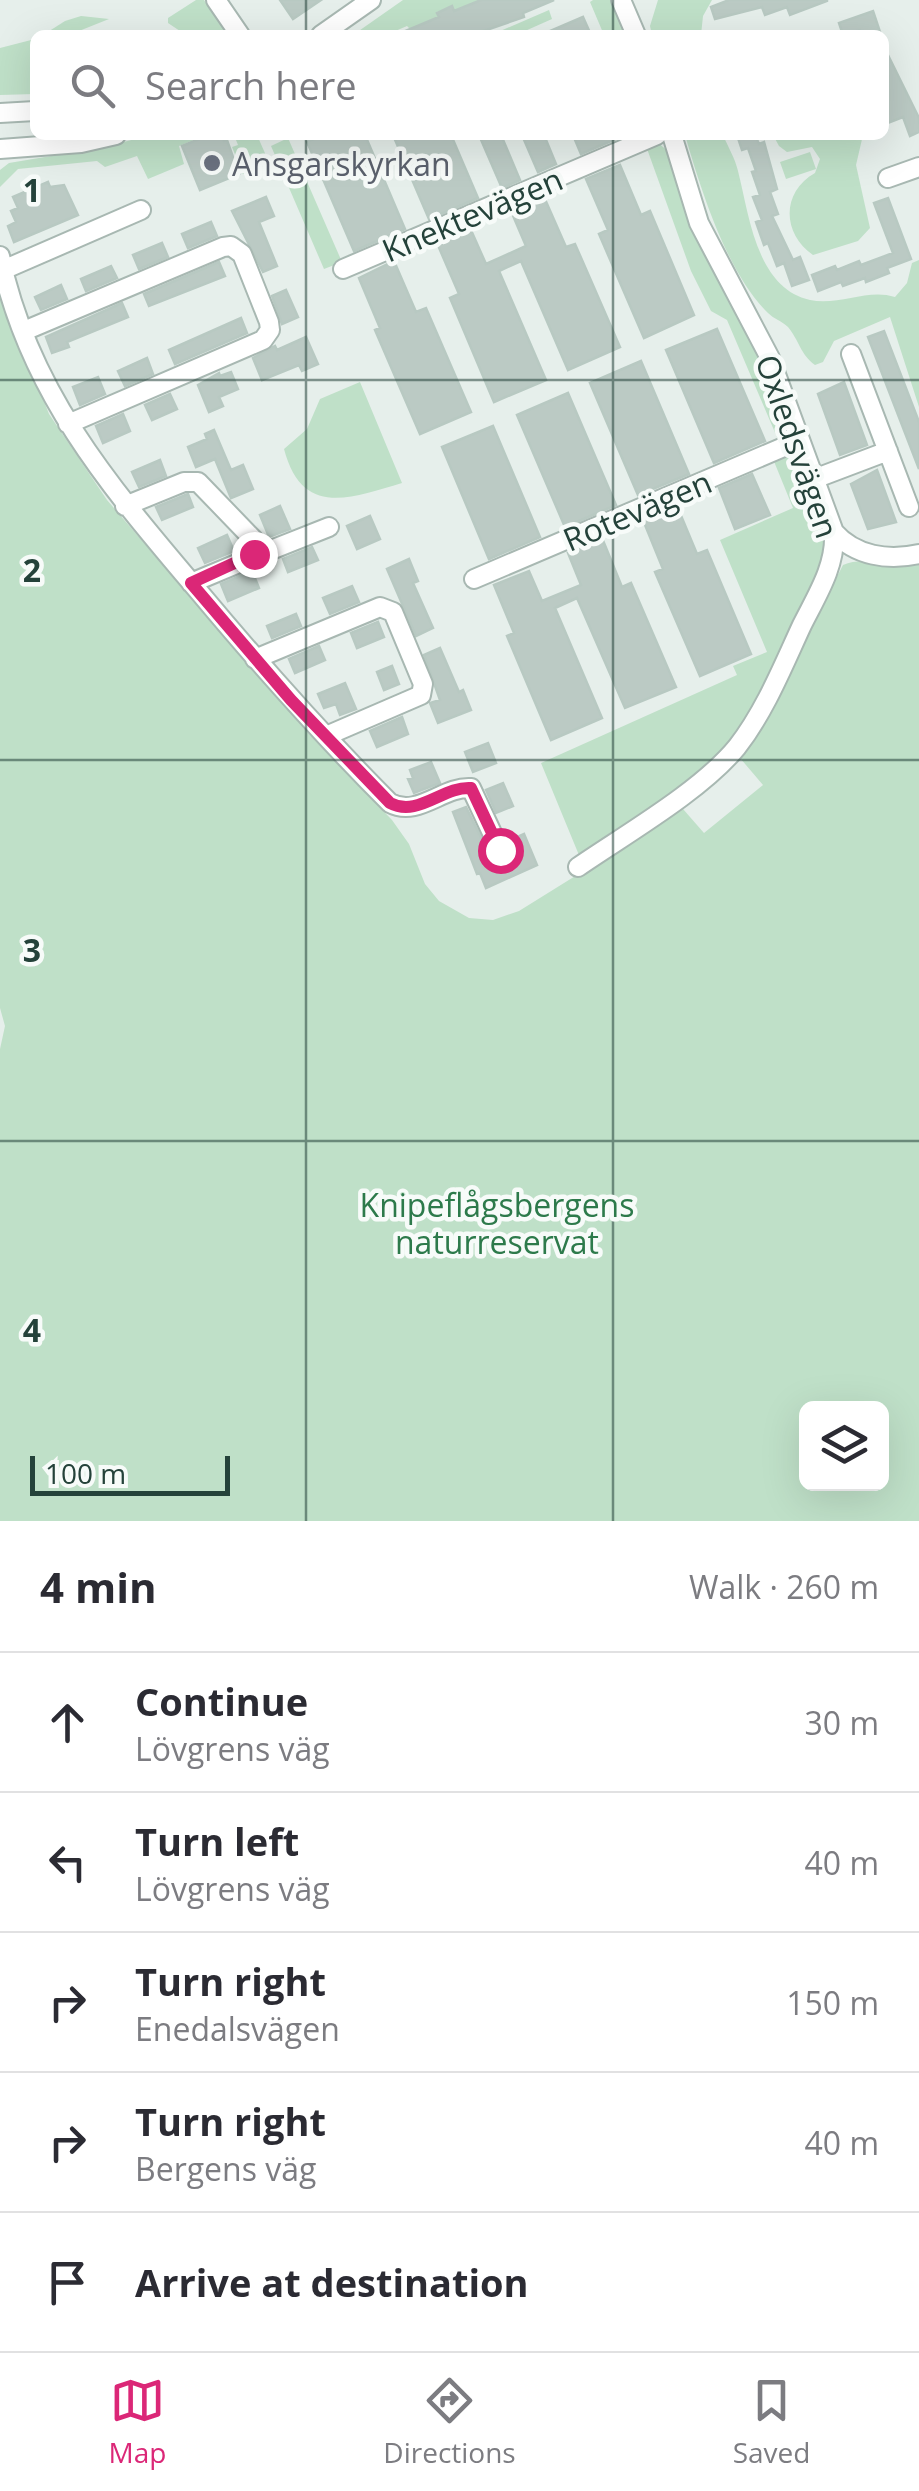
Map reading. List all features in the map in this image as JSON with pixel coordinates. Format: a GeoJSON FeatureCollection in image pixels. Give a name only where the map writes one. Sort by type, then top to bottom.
{"type":"FeatureCollection","features":[{"type":"Feature","properties":{"kind":"street"},"geometry":{"type":"LineString","coordinates":[[216,0],[237,30]]}},
{"type":"Feature","properties":{"kind":"street"},"geometry":{"type":"LineString","coordinates":[[328,30],[371,0]]}},
{"type":"Feature","properties":{"kind":"street"},"geometry":{"type":"LineString","coordinates":[[622,0],[634,30]]}},
{"type":"Feature","properties":{"kind":"street"},"geometry":{"type":"LineString","coordinates":[[0,113],[30,111]]}},
{"type":"Feature","properties":{"kind":"street"},"geometry":{"type":"LineString","coordinates":[[0,149],[94,140]]}},
{"type":"Feature","properties":{"kind":"street","name":"Knektevägen"},"geometry":{"type":"LineString","coordinates":[[343,270],[645,140]]}},
{"type":"Feature","properties":{"kind":"street","name":"Oxledsvägen"},"geometry":{"type":"LineString","coordinates":[[578,867],[687,791],[736,749],[760,713],[834,552],[834,532],[770,358],[699,223],[674,140]]}},
{"type":"Feature","properties":{"kind":"street"},"geometry":{"type":"LineString","coordinates":[[888,178],[919,167]]}},
{"type":"Feature","properties":{"kind":"street"},"geometry":{"type":"LineString","coordinates":[[141,210],[2,263],[24,331],[51,394],[125,506],[255,659],[390,803],[398,807],[415,806],[461,787],[471,788],[500,850]]}},
{"type":"Feature","properties":{"kind":"street"},"geometry":{"type":"LineString","coordinates":[[24,331],[223,247],[231,246],[242,254],[270,322],[263,340],[68,424]]}},
{"type":"Feature","properties":{"kind":"street"},"geometry":{"type":"LineString","coordinates":[[850,354],[909,506]]}},
{"type":"Feature","properties":{"kind":"street","name":"Rotevägen"},"geometry":{"type":"LineString","coordinates":[[474,579],[800,440]]}},
{"type":"Feature","properties":{"kind":"street"},"geometry":{"type":"LineString","coordinates":[[814,479],[888,451]]}},
{"type":"Feature","properties":{"kind":"street"},"geometry":{"type":"LineString","coordinates":[[125,506],[184,482],[198,482],[254,539],[256,548],[250,558]]}},
{"type":"Feature","properties":{"kind":"street"},"geometry":{"type":"LineString","coordinates":[[191,583],[329,526]]}},
{"type":"Feature","properties":{"kind":"street"},"geometry":{"type":"LineString","coordinates":[[834,532],[862,552],[902,558],[919,554]]}},
{"type":"Feature","properties":{"kind":"street"},"geometry":{"type":"LineString","coordinates":[[255,659],[380,607],[393,612],[423,684],[421,695],[326,736]]}},
{"type":"Feature","properties":{"kind":"green space"},"geometry":{"type":"Polygon","coordinates":[[[196,0],[204,0],[225,30],[178,30],[168,23],[168,18],[196,0]]]}},
{"type":"Feature","properties":{"kind":"green space"},"geometry":{"type":"Polygon","coordinates":[[[403,0],[481,0],[454,11],[451,7],[437,12],[439,17],[410,29],[407,26],[398,30],[360,30],[403,0]]]}},
{"type":"Feature","properties":{"kind":"green space"},"geometry":{"type":"Polygon","coordinates":[[[613,0],[625,30],[602,30],[590,2],[613,0]]]}},
{"type":"Feature","properties":{"kind":"green space"},"geometry":{"type":"Polygon","coordinates":[[[658,0],[712,0],[703,16],[702,30],[651,30],[658,0]]]}},
{"type":"Feature","properties":{"kind":"green space"},"geometry":{"type":"Polygon","coordinates":[[[549,10],[552,19],[527,30],[503,30],[549,10]]]}},
{"type":"Feature","properties":{"kind":"green space"},"geometry":{"type":"Polygon","coordinates":[[[81,16],[109,19],[82,30],[51,30],[81,16]]]}},
{"type":"Feature","properties":{"kind":"green space"},"geometry":{"type":"Polygon","coordinates":[[[30,40],[30,94],[0,95],[0,48],[30,40]]]}},
{"type":"Feature","properties":{"kind":"green space"},"geometry":{"type":"Polygon","coordinates":[[[131,140],[194,140],[179,146],[184,164],[148,179],[137,156],[105,167],[97,161],[18,169],[0,187],[0,170],[9,163],[131,140]]]}},
{"type":"Feature","properties":{"kind":"green space"},"geometry":{"type":"Polygon","coordinates":[[[236,140],[259,140],[268,160],[266,165],[243,174],[232,147],[238,145],[236,140]]]}},
{"type":"Feature","properties":{"kind":"green space"},"geometry":{"type":"Polygon","coordinates":[[[289,140],[342,262],[324,269],[271,146],[289,140]]]}},
{"type":"Feature","properties":{"kind":"green space"},"geometry":{"type":"Polygon","coordinates":[[[687,140],[725,140],[737,166],[751,228],[766,265],[792,293],[810,300],[895,297],[907,283],[912,263],[919,260],[919,407],[890,317],[834,341],[823,362],[815,365],[806,356],[788,327],[768,313],[740,276],[717,230],[687,140]]]}},
{"type":"Feature","properties":{"kind":"green space"},"geometry":{"type":"Polygon","coordinates":[[[776,140],[862,140],[856,165],[870,228],[858,241],[813,255],[803,246],[791,225],[791,202],[804,181],[815,173],[820,159],[812,147],[787,152],[776,140]]]}},
{"type":"Feature","properties":{"kind":"green space"},"geometry":{"type":"Polygon","coordinates":[[[657,142],[669,152],[787,422],[785,436],[779,442],[727,320],[711,311],[691,271],[646,146],[657,142]]]}},
{"type":"Feature","properties":{"kind":"green space"},"geometry":{"type":"Polygon","coordinates":[[[810,152],[816,169],[786,179],[780,162],[810,152]]]}},
{"type":"Feature","properties":{"kind":"green space","name":"Knipeflågsbergens naturreservat"},"geometry":{"type":"Polygon","coordinates":[[[0,291],[49,414],[107,500],[308,733],[392,820],[409,844],[425,884],[439,901],[469,918],[493,920],[519,911],[683,809],[704,833],[763,785],[740,758],[843,565],[861,561],[919,565],[919,1521],[0,1521],[0,1049],[5,1026],[0,1008],[0,291]]]}},
{"type":"Feature","properties":{"kind":"green space"},"geometry":{"type":"Polygon","coordinates":[[[360,382],[402,483],[346,497],[315,494],[292,471],[284,449],[307,429],[320,399],[360,382]]]}},
{"type":"Feature","properties":{"kind":"green space"},"geometry":{"type":"Polygon","coordinates":[[[788,454],[800,467],[811,491],[823,544],[819,569],[771,681],[734,738],[695,778],[581,860],[541,763],[737,675],[733,666],[767,652],[720,540],[793,508],[773,459],[788,454]]]}},
{"type":"Feature","properties":{"kind":"building"},"geometry":{"type":"Polygon","coordinates":[[[280,0],[321,0],[293,19],[280,0]]]}},
{"type":"Feature","properties":{"kind":"building"},"geometry":{"type":"Polygon","coordinates":[[[481,0],[554,0],[523,13],[524,17],[486,30],[408,30],[439,17],[437,13],[452,6],[454,11],[481,0]]]}},
{"type":"Feature","properties":{"kind":"building"},"geometry":{"type":"Polygon","coordinates":[[[729,0],[827,1],[790,15],[787,7],[765,15],[762,7],[715,19],[711,7],[729,0]]]}},
{"type":"Feature","properties":{"kind":"building"},"geometry":{"type":"Polygon","coordinates":[[[873,11],[879,30],[841,30],[839,23],[873,11]]]}},
{"type":"Feature","properties":{"kind":"building"},"geometry":{"type":"Polygon","coordinates":[[[583,17],[589,30],[553,30],[583,17]]]}},
{"type":"Feature","properties":{"kind":"building"},"geometry":{"type":"Polygon","coordinates":[[[889,57],[919,118],[919,132],[910,136],[903,117],[889,123],[889,57]]]}},
{"type":"Feature","properties":{"kind":"building","name":"Ansgarskyrkan"},"geometry":{"type":"Polygon","coordinates":[[[197,140],[227,140],[239,174],[200,190],[182,146],[197,140]]]}},
{"type":"Feature","properties":{"kind":"building"},"geometry":{"type":"Polygon","coordinates":[[[367,140],[405,229],[354,251],[307,142],[367,140]]]}},
{"type":"Feature","properties":{"kind":"building"},"geometry":{"type":"Polygon","coordinates":[[[395,140],[453,140],[478,198],[429,219],[395,140]]]}},
{"type":"Feature","properties":{"kind":"building"},"geometry":{"type":"Polygon","coordinates":[[[481,140],[503,140],[520,180],[502,188],[481,140]]]}},
{"type":"Feature","properties":{"kind":"building"},"geometry":{"type":"Polygon","coordinates":[[[524,140],[546,140],[556,164],[538,172],[524,140]]]}},
{"type":"Feature","properties":{"kind":"building"},"geometry":{"type":"Polygon","coordinates":[[[575,140],[613,140],[581,154],[575,140]]]}},
{"type":"Feature","properties":{"kind":"building"},"geometry":{"type":"Polygon","coordinates":[[[739,140],[764,142],[777,189],[770,192],[778,214],[772,216],[793,260],[800,257],[809,280],[792,286],[784,263],[777,266],[768,243],[764,245],[756,222],[762,220],[753,197],[760,195],[752,172],[756,171],[748,148],[742,150],[739,140]]]}},
{"type":"Feature","properties":{"kind":"building"},"geometry":{"type":"Polygon","coordinates":[[[620,165],[641,215],[650,211],[694,315],[644,338],[599,234],[608,230],[586,179],[620,165]]]}},
{"type":"Feature","properties":{"kind":"building"},"geometry":{"type":"Polygon","coordinates":[[[48,182],[50,187],[64,185],[78,215],[14,242],[8,226],[16,222],[11,211],[18,208],[13,197],[48,182]]]}},
{"type":"Feature","properties":{"kind":"building"},"geometry":{"type":"Polygon","coordinates":[[[266,197],[274,216],[259,222],[277,266],[263,272],[232,211],[266,197]]]}},
{"type":"Feature","properties":{"kind":"building"},"geometry":{"type":"Polygon","coordinates":[[[544,197],[566,247],[575,244],[620,347],[568,370],[521,261],[499,271],[546,380],[494,402],[450,298],[459,294],[437,243],[470,228],[486,264],[526,246],[511,211],[544,197]]]}},
{"type":"Feature","properties":{"kind":"building"},"geometry":{"type":"Polygon","coordinates":[[[888,198],[911,259],[866,282],[865,278],[843,286],[841,282],[818,291],[812,275],[859,261],[861,265],[893,253],[874,203],[888,198]]]}},
{"type":"Feature","properties":{"kind":"building"},"geometry":{"type":"Polygon","coordinates":[[[211,222],[217,236],[188,248],[182,234],[211,222]]]}},
{"type":"Feature","properties":{"kind":"building"},"geometry":{"type":"Polygon","coordinates":[[[162,243],[168,257],[139,269],[133,255],[162,243]]]}},
{"type":"Feature","properties":{"kind":"building"},"geometry":{"type":"Polygon","coordinates":[[[394,261],[416,312],[426,308],[471,412],[420,434],[375,330],[380,328],[359,278],[394,261]]]}},
{"type":"Feature","properties":{"kind":"building"},"geometry":{"type":"Polygon","coordinates":[[[219,262],[225,276],[149,306],[144,294],[219,262]]]}},
{"type":"Feature","properties":{"kind":"building"},"geometry":{"type":"Polygon","coordinates":[[[111,266],[117,278],[86,291],[81,279],[111,266]]]}},
{"type":"Feature","properties":{"kind":"building"},"geometry":{"type":"Polygon","coordinates":[[[61,285],[67,299],[41,310],[35,297],[61,285]]]}},
{"type":"Feature","properties":{"kind":"building"},"geometry":{"type":"Polygon","coordinates":[[[286,290],[298,317],[282,324],[272,296],[286,290]]]}},
{"type":"Feature","properties":{"kind":"building"},"geometry":{"type":"Polygon","coordinates":[[[122,303],[128,317],[67,342],[69,347],[52,353],[46,337],[122,303]]]}},
{"type":"Feature","properties":{"kind":"building"},"geometry":{"type":"Polygon","coordinates":[[[241,318],[247,333],[175,364],[169,350],[241,318]]]}},
{"type":"Feature","properties":{"kind":"building"},"geometry":{"type":"Polygon","coordinates":[[[717,329],[765,441],[714,463],[666,350],[717,329]]]}},
{"type":"Feature","properties":{"kind":"building"},"geometry":{"type":"Polygon","coordinates":[[[884,331],[919,422],[919,469],[868,337],[884,331]]]}},
{"type":"Feature","properties":{"kind":"building"},"geometry":{"type":"Polygon","coordinates":[[[306,337],[318,364],[302,371],[299,365],[262,380],[253,358],[275,346],[277,350],[306,337]]]}},
{"type":"Feature","properties":{"kind":"building"},"geometry":{"type":"Polygon","coordinates":[[[147,358],[153,374],[125,386],[118,371],[147,358]]]}},
{"type":"Feature","properties":{"kind":"building"},"geometry":{"type":"Polygon","coordinates":[[[641,361],[689,474],[638,495],[590,383],[641,361]]]}},
{"type":"Feature","properties":{"kind":"building"},"geometry":{"type":"Polygon","coordinates":[[[231,372],[238,389],[219,397],[223,406],[209,412],[198,385],[219,373],[220,376],[231,372]]]}},
{"type":"Feature","properties":{"kind":"building"},"geometry":{"type":"Polygon","coordinates":[[[98,377],[105,394],[80,405],[73,387],[98,377]]]}},
{"type":"Feature","properties":{"kind":"building"},"geometry":{"type":"Polygon","coordinates":[[[844,382],[867,445],[840,455],[818,394],[844,382]]]}},
{"type":"Feature","properties":{"kind":"building"},"geometry":{"type":"Polygon","coordinates":[[[568,393],[616,505],[565,527],[517,415],[568,393]]]}},
{"type":"Feature","properties":{"kind":"building"},"geometry":{"type":"Polygon","coordinates":[[[170,394],[177,409],[152,420],[145,405],[170,394]]]}},
{"type":"Feature","properties":{"kind":"building"},"geometry":{"type":"Polygon","coordinates":[[[123,414],[130,431],[103,443],[96,426],[123,414]]]}},
{"type":"Feature","properties":{"kind":"building"},"geometry":{"type":"Polygon","coordinates":[[[493,426],[540,537],[489,559],[442,447],[493,426]]]}},
{"type":"Feature","properties":{"kind":"building"},"geometry":{"type":"Polygon","coordinates":[[[214,430],[231,470],[243,465],[253,489],[231,498],[215,459],[196,467],[188,447],[207,439],[205,434],[214,430]]]}},
{"type":"Feature","properties":{"kind":"building"},"geometry":{"type":"Polygon","coordinates":[[[160,460],[166,476],[139,487],[132,472],[160,460]]]}},
{"type":"Feature","properties":{"kind":"building"},"geometry":{"type":"Polygon","coordinates":[[[877,470],[896,522],[868,529],[851,484],[877,470]]]}},
{"type":"Feature","properties":{"kind":"building"},"geometry":{"type":"Polygon","coordinates":[[[752,474],[770,515],[735,529],[719,488],[752,474]]]}},
{"type":"Feature","properties":{"kind":"building"},"geometry":{"type":"Polygon","coordinates":[[[188,494],[193,507],[162,520],[156,507],[188,494]]]}},
{"type":"Feature","properties":{"kind":"building"},"geometry":{"type":"Polygon","coordinates":[[[280,506],[290,529],[269,537],[260,515],[280,506]]]}},
{"type":"Feature","properties":{"kind":"building"},"geometry":{"type":"Polygon","coordinates":[[[677,506],[697,554],[707,550],[751,654],[700,676],[655,572],[663,569],[643,520],[677,506]]]}},
{"type":"Feature","properties":{"kind":"building"},"geometry":{"type":"Polygon","coordinates":[[[370,516],[380,539],[357,549],[347,526],[370,516]]]}},
{"type":"Feature","properties":{"kind":"building"},"geometry":{"type":"Polygon","coordinates":[[[227,535],[234,551],[205,563],[198,548],[227,535]]]}},
{"type":"Feature","properties":{"kind":"building"},"geometry":{"type":"Polygon","coordinates":[[[602,538],[622,587],[631,583],[676,687],[625,708],[577,598],[555,608],[602,718],[551,740],[507,636],[514,633],[494,585],[529,571],[542,601],[581,585],[568,553],[602,538]]]}},
{"type":"Feature","properties":{"kind":"building"},"geometry":{"type":"Polygon","coordinates":[[[312,547],[318,560],[288,572],[283,559],[312,547]]]}},
{"type":"Feature","properties":{"kind":"building"},"geometry":{"type":"Polygon","coordinates":[[[409,559],[418,581],[413,583],[433,628],[416,636],[387,569],[409,559]]]}},
{"type":"Feature","properties":{"kind":"building"},"geometry":{"type":"Polygon","coordinates":[[[252,571],[259,588],[228,601],[221,584],[252,571]]]}},
{"type":"Feature","properties":{"kind":"building"},"geometry":{"type":"Polygon","coordinates":[[[352,586],[359,602],[330,614],[323,598],[352,586]]]}},
{"type":"Feature","properties":{"kind":"building"},"geometry":{"type":"Polygon","coordinates":[[[296,614],[301,626],[272,638],[267,626],[296,614]]]}},
{"type":"Feature","properties":{"kind":"building"},"geometry":{"type":"Polygon","coordinates":[[[378,622],[384,637],[357,648],[351,633],[378,622]]]}},
{"type":"Feature","properties":{"kind":"building"},"geometry":{"type":"Polygon","coordinates":[[[319,646],[325,660],[295,673],[289,659],[319,646]]]}},
{"type":"Feature","properties":{"kind":"building"},"geometry":{"type":"Polygon","coordinates":[[[440,648],[471,710],[438,723],[430,703],[440,700],[424,655],[440,648]]]}},
{"type":"Feature","properties":{"kind":"building"},"geometry":{"type":"Polygon","coordinates":[[[392,666],[399,684],[384,690],[377,672],[392,666]]]}},
{"type":"Feature","properties":{"kind":"building"},"geometry":{"type":"Polygon","coordinates":[[[345,683],[356,709],[340,715],[336,704],[324,708],[318,694],[345,683]]]}},
{"type":"Feature","properties":{"kind":"building"},"geometry":{"type":"Polygon","coordinates":[[[402,717],[408,734],[377,747],[370,731],[402,717]]]}},
{"type":"Feature","properties":{"kind":"building"},"geometry":{"type":"Polygon","coordinates":[[[488,743],[496,763],[473,772],[465,752],[488,743]]]}},
{"type":"Feature","properties":{"kind":"building"},"geometry":{"type":"Polygon","coordinates":[[[431,762],[440,783],[414,793],[408,779],[413,778],[410,770],[431,762]]]}},
{"type":"Feature","properties":{"kind":"building"},"geometry":{"type":"Polygon","coordinates":[[[503,783],[513,806],[496,813],[486,790],[503,783]]]}},
{"type":"Feature","properties":{"kind":"building"},"geometry":{"type":"Polygon","coordinates":[[[466,807],[492,860],[506,861],[512,852],[509,841],[524,834],[537,865],[486,888],[453,812],[466,807]]]}},
{"type":"Feature","properties":{"kind":"place","name":"Ansgarskyrkan"},"geometry":{"type":"Point","coordinates":[212,163]}},
{"type":"Feature","properties":{"kind":"route"},"geometry":{"type":"LineString","coordinates":[[254,554],[191,583],[291,700],[390,803],[410,808],[461,787],[471,788],[500,850]]}}]}
